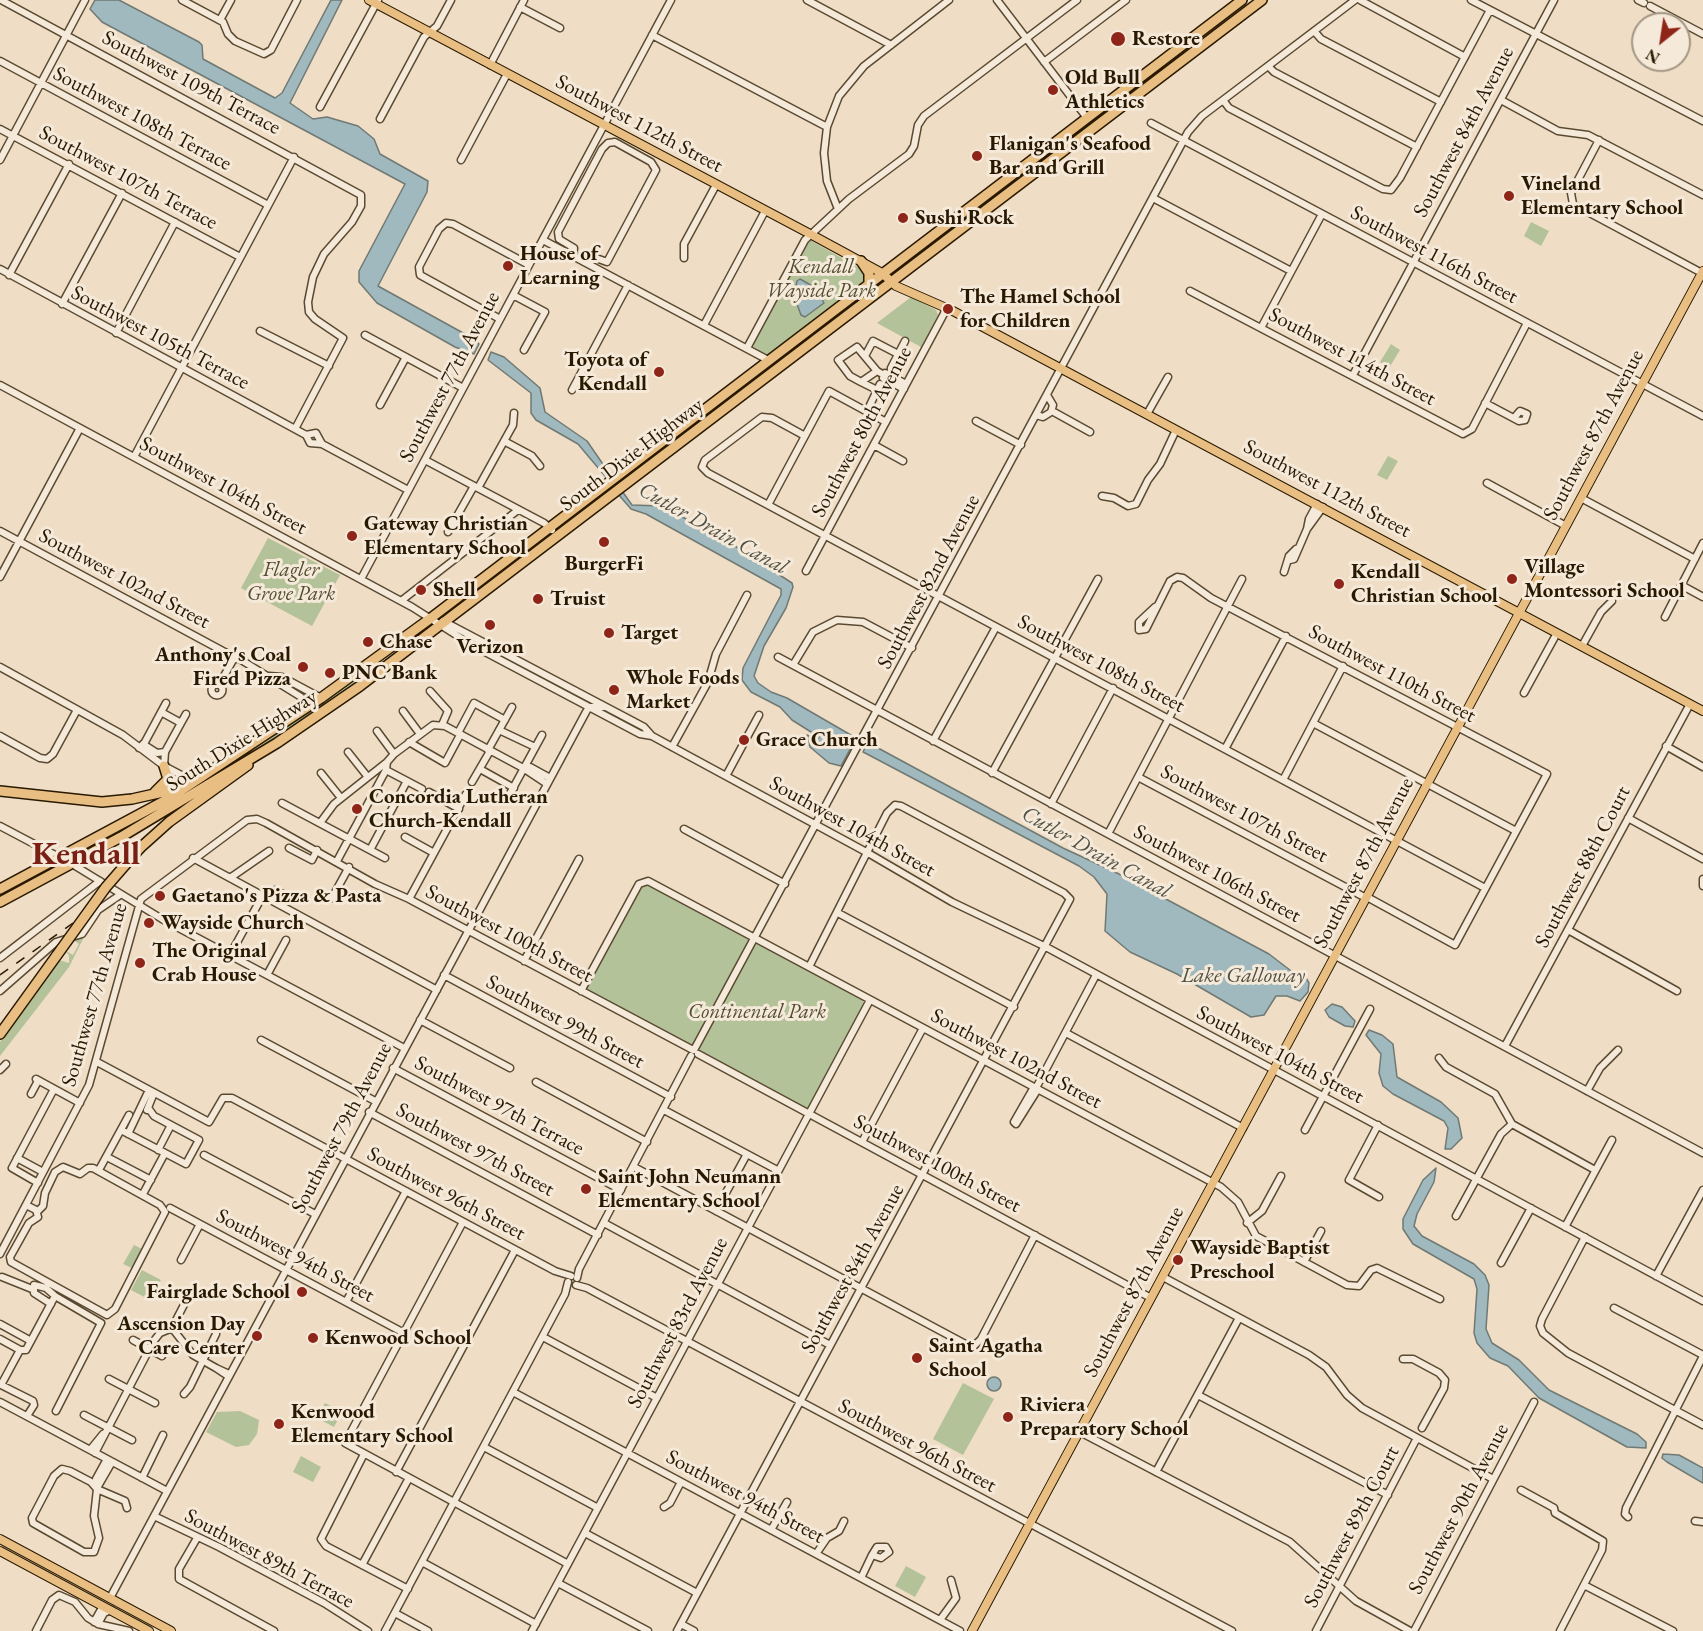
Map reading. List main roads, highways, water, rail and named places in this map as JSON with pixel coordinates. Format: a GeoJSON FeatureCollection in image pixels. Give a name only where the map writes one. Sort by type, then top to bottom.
{"type":"FeatureCollection","features":[{"type":"Feature","properties":{"kind":"highway","name":"South Dixie Highway"},"geometry":{"type":"LineString","coordinates":[[0,889],[61,858],[200,779],[321,698],[430,618],[1242,0]]}},
{"type":"Feature","properties":{"kind":"highway","name":"South Dixie Highway"},"geometry":{"type":"LineString","coordinates":[[0,902],[72,864],[278,743],[360,686],[1262,0]]}},
{"type":"Feature","properties":{"kind":"highway"},"geometry":{"type":"LineString","coordinates":[[1172,53],[1179,63]]}},
{"type":"Feature","properties":{"kind":"highway"},"geometry":{"type":"LineString","coordinates":[[1077,140],[1087,128],[1087,118]]}},
{"type":"Feature","properties":{"kind":"highway"},"geometry":{"type":"LineString","coordinates":[[861,261],[869,273],[869,283]]}},
{"type":"Feature","properties":{"kind":"highway"},"geometry":{"type":"LineString","coordinates":[[768,360],[779,366]]}},
{"type":"Feature","properties":{"kind":"highway"},"geometry":{"type":"LineString","coordinates":[[0,1034],[113,879],[140,848],[169,822],[278,743]]}},
{"type":"Feature","properties":{"kind":"highway"},"geometry":{"type":"LineString","coordinates":[[153,794],[168,779],[160,764]]}},
{"type":"Feature","properties":{"kind":"highway"},"geometry":{"type":"LineString","coordinates":[[0,791],[95,802],[153,794],[187,786]]}},
{"type":"Feature","properties":{"kind":"main road","name":"Southwest 112th Street"},"geometry":{"type":"LineString","coordinates":[[374,1],[604,126],[861,261],[892,280],[901,282],[932,301],[1703,711]]}},
{"type":"Feature","properties":{"kind":"main road","name":"Southwest 87th Avenue"},"geometry":{"type":"LineString","coordinates":[[972,1631],[1703,272]]}},
{"type":"Feature","properties":{"kind":"main road"},"geometry":{"type":"LineString","coordinates":[[0,1539],[171,1631]]}},
{"type":"Feature","properties":{"kind":"main road"},"geometry":{"type":"LineString","coordinates":[[0,1551],[149,1631]]}},
{"type":"Feature","properties":{"kind":"main road"},"geometry":{"type":"LineString","coordinates":[[93,1601],[110,1598]]}},
{"type":"Feature","properties":{"kind":"main road"},"geometry":{"type":"LineString","coordinates":[[103,1606],[121,1604]]}},
{"type":"Feature","properties":{"kind":"water"},"geometry":{"type":"Polygon","coordinates":[[[95,0],[119,0],[199,42],[202,45],[203,59],[275,98],[282,93],[331,0],[342,0],[290,103],[313,119],[327,117],[358,126],[374,139],[380,154],[428,181],[427,192],[378,286],[474,339],[479,344],[474,354],[455,347],[377,303],[359,282],[359,271],[405,184],[102,22],[90,9],[95,0]]]}},
{"type":"Feature","properties":{"kind":"water"},"geometry":{"type":"Polygon","coordinates":[[[800,279],[816,288],[824,303],[805,317],[801,315],[794,296],[797,281],[800,279]]]}},
{"type":"Feature","properties":{"kind":"water"},"geometry":{"type":"Polygon","coordinates":[[[491,352],[504,357],[540,388],[545,412],[587,441],[609,473],[605,476],[578,444],[536,420],[531,413],[531,393],[488,360],[491,352]]]}},
{"type":"Feature","properties":{"kind":"water"},"geometry":{"type":"Polygon","coordinates":[[[622,491],[632,505],[661,506],[721,537],[792,583],[793,587],[786,608],[764,646],[754,676],[758,683],[771,692],[787,698],[856,738],[841,766],[829,763],[810,747],[807,735],[817,740],[819,737],[792,720],[780,707],[751,692],[742,680],[743,668],[781,595],[781,589],[646,514],[631,509],[618,494],[622,491]]]}},
{"type":"Feature","properties":{"kind":"water","name":"Lake Galloway"},"geometry":{"type":"Polygon","coordinates":[[[867,744],[1269,954],[1299,977],[1306,978],[1309,983],[1308,992],[1300,1001],[1287,996],[1276,996],[1264,1015],[1251,1017],[1177,974],[1130,952],[1105,931],[1107,894],[1094,877],[1079,866],[863,752],[867,744]]]}},
{"type":"Feature","properties":{"kind":"water"},"geometry":{"type":"Polygon","coordinates":[[[1332,1004],[1342,1007],[1355,1021],[1353,1027],[1345,1026],[1329,1017],[1325,1010],[1332,1004]]]}},
{"type":"Feature","properties":{"kind":"water"},"geometry":{"type":"Polygon","coordinates":[[[1369,1030],[1382,1035],[1393,1044],[1397,1077],[1441,1102],[1458,1118],[1462,1138],[1451,1149],[1445,1149],[1448,1128],[1444,1121],[1393,1094],[1383,1086],[1379,1073],[1381,1054],[1366,1035],[1369,1030]]]}},
{"type":"Feature","properties":{"kind":"water"},"geometry":{"type":"Polygon","coordinates":[[[1436,1168],[1434,1182],[1417,1214],[1414,1226],[1422,1236],[1474,1264],[1485,1275],[1489,1285],[1486,1329],[1492,1343],[1519,1360],[1549,1390],[1637,1434],[1646,1442],[1646,1448],[1627,1447],[1539,1398],[1508,1366],[1490,1358],[1477,1343],[1474,1333],[1477,1289],[1474,1279],[1413,1244],[1403,1229],[1403,1219],[1423,1180],[1436,1168]]]}},
{"type":"Feature","properties":{"kind":"water"},"geometry":{"type":"Polygon","coordinates":[[[991,1377],[997,1377],[1001,1384],[997,1391],[991,1391],[987,1387],[987,1381],[991,1377]]]}},
{"type":"Feature","properties":{"kind":"water"},"geometry":{"type":"Polygon","coordinates":[[[1663,1454],[1679,1455],[1703,1468],[1703,1483],[1667,1462],[1662,1458],[1663,1454]]]}},
{"type":"Feature","properties":{"kind":"railway"},"geometry":{"type":"LineString","coordinates":[[0,975],[73,923]]}},
{"type":"Feature","properties":{"kind":"place","name":"Restore"},"geometry":{"type":"Point","coordinates":[1118,39]}},
{"type":"Feature","properties":{"kind":"place","name":"Old Bull Athletics"},"geometry":{"type":"Point","coordinates":[1053,90]}},
{"type":"Feature","properties":{"kind":"place","name":"Flanigan's Seafood Bar and Grill"},"geometry":{"type":"Point","coordinates":[977,156]}},
{"type":"Feature","properties":{"kind":"place","name":"Vineland Elementary School"},"geometry":{"type":"Point","coordinates":[1509,196]}},
{"type":"Feature","properties":{"kind":"place","name":"Sushi Rock"},"geometry":{"type":"Point","coordinates":[903,218]}},
{"type":"Feature","properties":{"kind":"place","name":"House of Learning"},"geometry":{"type":"Point","coordinates":[508,266]}},
{"type":"Feature","properties":{"kind":"place","name":"The Hamel School for Children"},"geometry":{"type":"Point","coordinates":[948,309]}},
{"type":"Feature","properties":{"kind":"place","name":"Toyota of Kendall"},"geometry":{"type":"Point","coordinates":[659,372]}},
{"type":"Feature","properties":{"kind":"place","name":"Gateway Christian Elementary School"},"geometry":{"type":"Point","coordinates":[352,536]}},
{"type":"Feature","properties":{"kind":"place","name":"BurgerFi"},"geometry":{"type":"Point","coordinates":[604,542]}},
{"type":"Feature","properties":{"kind":"place","name":"Village Montessori School"},"geometry":{"type":"Point","coordinates":[1512,579]}},
{"type":"Feature","properties":{"kind":"place","name":"Kendall Christian School"},"geometry":{"type":"Point","coordinates":[1339,584]}},
{"type":"Feature","properties":{"kind":"place","name":"Shell"},"geometry":{"type":"Point","coordinates":[421,590]}},
{"type":"Feature","properties":{"kind":"place","name":"Truist"},"geometry":{"type":"Point","coordinates":[538,599]}},
{"type":"Feature","properties":{"kind":"place","name":"Verizon"},"geometry":{"type":"Point","coordinates":[490,625]}},
{"type":"Feature","properties":{"kind":"place","name":"Target"},"geometry":{"type":"Point","coordinates":[609,633]}},
{"type":"Feature","properties":{"kind":"place","name":"Chase"},"geometry":{"type":"Point","coordinates":[368,642]}},
{"type":"Feature","properties":{"kind":"place","name":"Anthony's Coal Fired Pizza"},"geometry":{"type":"Point","coordinates":[303,667]}},
{"type":"Feature","properties":{"kind":"place","name":"PNC Bank"},"geometry":{"type":"Point","coordinates":[330,673]}},
{"type":"Feature","properties":{"kind":"place","name":"Whole Foods Market"},"geometry":{"type":"Point","coordinates":[614,690]}},
{"type":"Feature","properties":{"kind":"place","name":"Grace Church"},"geometry":{"type":"Point","coordinates":[744,740]}},
{"type":"Feature","properties":{"kind":"place","name":"Concordia Lutheran Church-Kendall"},"geometry":{"type":"Point","coordinates":[357,809]}},
{"type":"Feature","properties":{"kind":"place","name":"Gaetano's Pizza & Pasta"},"geometry":{"type":"Point","coordinates":[160,896]}},
{"type":"Feature","properties":{"kind":"place","name":"Wayside Church"},"geometry":{"type":"Point","coordinates":[149,923]}},
{"type":"Feature","properties":{"kind":"place","name":"The Original Crab House"},"geometry":{"type":"Point","coordinates":[140,963]}},
{"type":"Feature","properties":{"kind":"place","name":"Saint John Neumann Elementary School"},"geometry":{"type":"Point","coordinates":[586,1189]}},
{"type":"Feature","properties":{"kind":"place","name":"Wayside Baptist Preschool"},"geometry":{"type":"Point","coordinates":[1178,1260]}},
{"type":"Feature","properties":{"kind":"place","name":"Fairglade School"},"geometry":{"type":"Point","coordinates":[302,1292]}},
{"type":"Feature","properties":{"kind":"place","name":"Ascension Day Care Center"},"geometry":{"type":"Point","coordinates":[257,1336]}},
{"type":"Feature","properties":{"kind":"place","name":"Kenwood School"},"geometry":{"type":"Point","coordinates":[313,1338]}},
{"type":"Feature","properties":{"kind":"place","name":"Saint Agatha School"},"geometry":{"type":"Point","coordinates":[917,1358]}},
{"type":"Feature","properties":{"kind":"place","name":"Riviera Preparatory School"},"geometry":{"type":"Point","coordinates":[1008,1417]}},
{"type":"Feature","properties":{"kind":"place","name":"Kenwood Elementary School"},"geometry":{"type":"Point","coordinates":[279,1424]}},
{"type":"Feature","properties":{"kind":"district","name":"Kendall"},"geometry":{"type":"Point","coordinates":[86,855]}},
{"type":"Feature","properties":{"kind":"park label","name":"Kendall Wayside Park"},"geometry":{"type":"Point","coordinates":[821,279]}},
{"type":"Feature","properties":{"kind":"park label","name":"Flagler Grove Park"},"geometry":{"type":"Point","coordinates":[291,582]}},
{"type":"Feature","properties":{"kind":"park label","name":"Continental Park"},"geometry":{"type":"Point","coordinates":[757,1012]}},
{"type":"Feature","properties":{"kind":"water label","name":"Cutler Drain Canal"},"geometry":{"type":"Point","coordinates":[713,529]}},
{"type":"Feature","properties":{"kind":"water label","name":"Cutler Drain Canal"},"geometry":{"type":"Point","coordinates":[1096,853]}}]}
